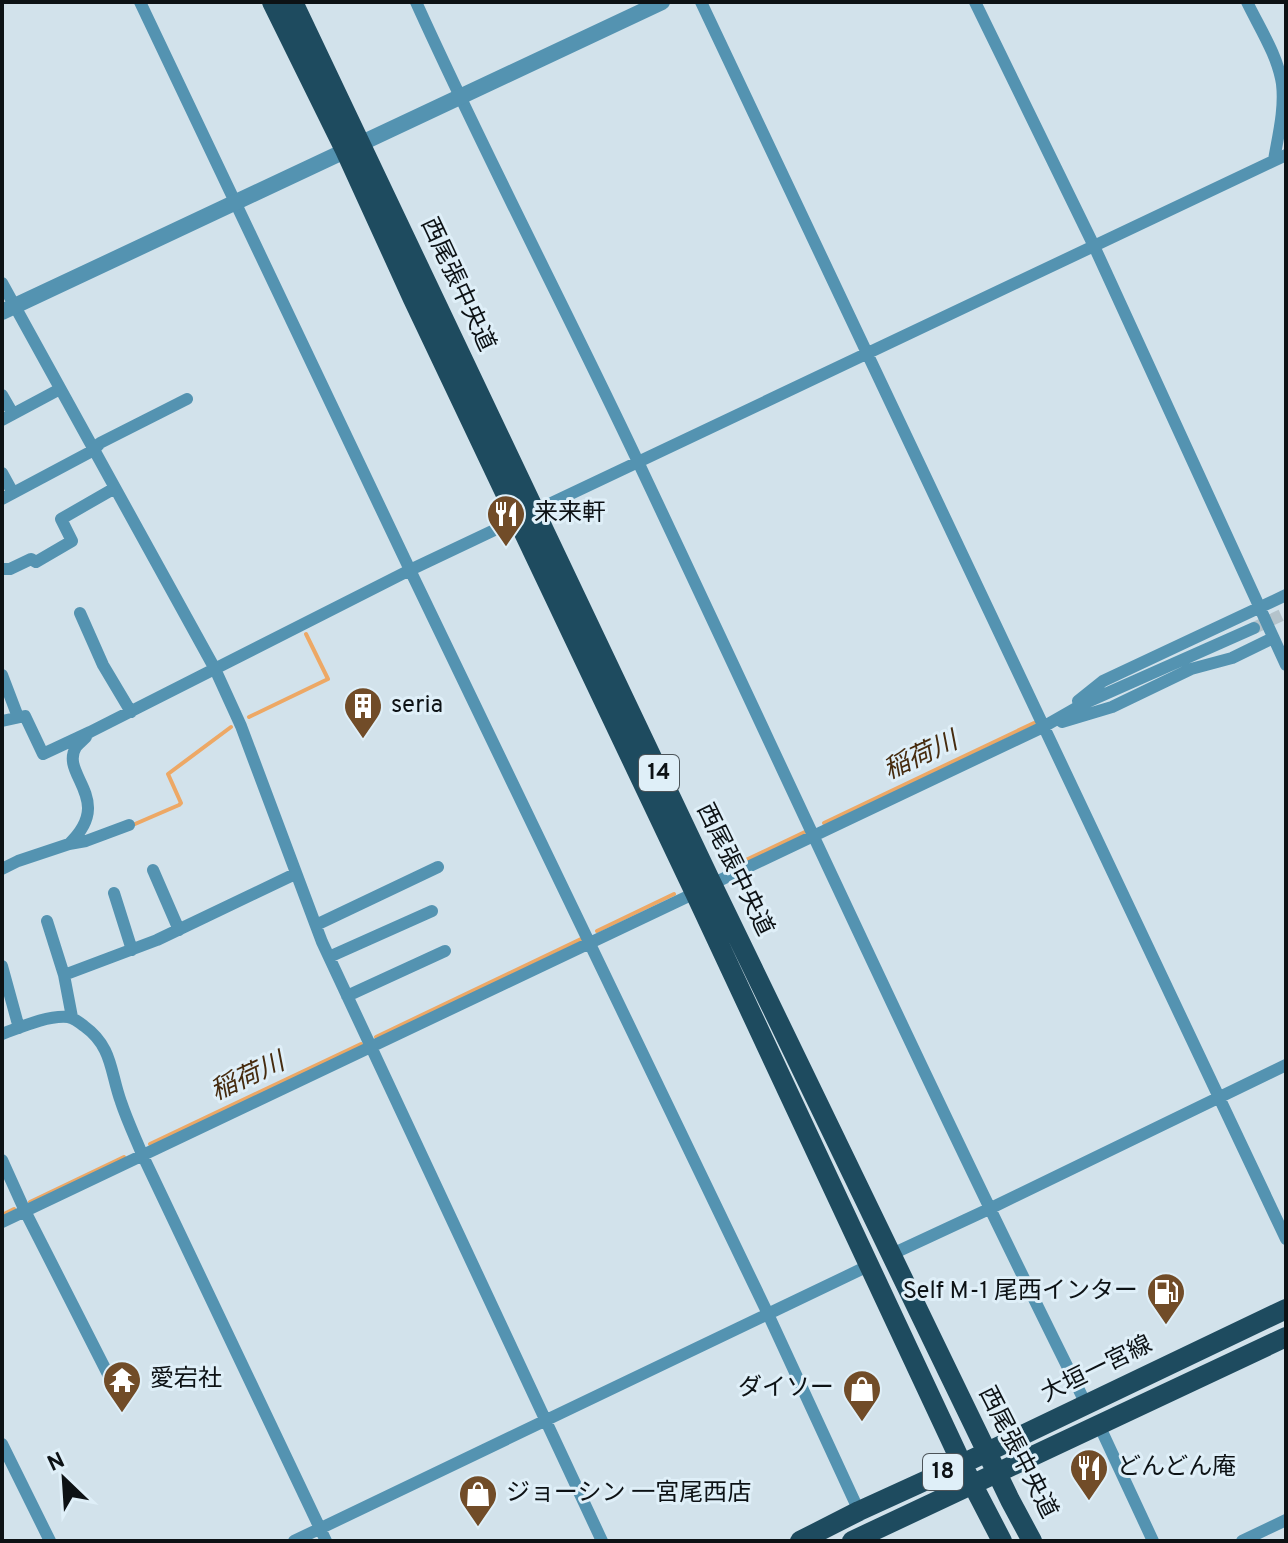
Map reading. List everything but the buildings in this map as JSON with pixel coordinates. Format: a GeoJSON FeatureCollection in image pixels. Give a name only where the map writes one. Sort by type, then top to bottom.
{"type":"FeatureCollection","features":[{"type":"Feature","properties":{"kind":"main road","name":"西尾張中央道"},"geometry":{"type":"LineString","coordinates":[[272,2],[353,146]]}},
{"type":"Feature","properties":{"kind":"main road","name":"西尾張中央道"},"geometry":{"type":"LineString","coordinates":[[293,2],[413,299],[526,515],[703,889],[962,1464],[1002,1541]]}},
{"type":"Feature","properties":{"kind":"main road","name":"西尾張中央道"},"geometry":{"type":"LineString","coordinates":[[703,889],[1032,1541]]}},
{"type":"Feature","properties":{"kind":"main road","name":"大垣一宮線"},"geometry":{"type":"LineString","coordinates":[[800,1541],[1286,1309]]}},
{"type":"Feature","properties":{"kind":"main road","name":"大垣一宮線"},"geometry":{"type":"LineString","coordinates":[[866,1538],[1286,1337]]}},
{"type":"Feature","properties":{"kind":"street"},"geometry":{"type":"LineString","coordinates":[[140,2],[768,1314],[859,1511]]}},
{"type":"Feature","properties":{"kind":"street"},"geometry":{"type":"LineString","coordinates":[[416,2],[459,97],[638,462],[989,1209],[1086,1404]]}},
{"type":"Feature","properties":{"kind":"street"},"geometry":{"type":"LineString","coordinates":[[8,309],[662,2]]}},
{"type":"Feature","properties":{"kind":"street"},"geometry":{"type":"LineString","coordinates":[[701,2],[1286,1239]]}},
{"type":"Feature","properties":{"kind":"street"},"geometry":{"type":"LineString","coordinates":[[975,2],[1094,246],[1286,665]]}},
{"type":"Feature","properties":{"kind":"street"},"geometry":{"type":"LineString","coordinates":[[2,721],[25,716],[43,754],[410,570],[1280,158],[1282,71],[1247,2]]}},
{"type":"Feature","properties":{"kind":"street"},"geometry":{"type":"LineString","coordinates":[[2,283],[8,309],[60,389],[215,669],[241,726],[329,957],[602,1541]]}},
{"type":"Feature","properties":{"kind":"street"},"geometry":{"type":"LineString","coordinates":[[2,395],[8,417],[60,389]]}},
{"type":"Feature","properties":{"kind":"street"},"geometry":{"type":"LineString","coordinates":[[2,473],[8,496],[94,450],[100,443],[187,399]]}},
{"type":"Feature","properties":{"kind":"street"},"geometry":{"type":"LineString","coordinates":[[2,569],[10,569],[31,559],[36,562],[72,541],[61,519],[115,488]]}},
{"type":"Feature","properties":{"kind":"street"},"geometry":{"type":"LineString","coordinates":[[1043,727],[1103,681],[1286,595]]}},
{"type":"Feature","properties":{"kind":"street"},"geometry":{"type":"LineString","coordinates":[[80,613],[103,665],[131,712]]}},
{"type":"Feature","properties":{"kind":"street"},"geometry":{"type":"LineString","coordinates":[[2,1222],[814,837],[1043,727],[1085,703],[1254,628]]}},
{"type":"Feature","properties":{"kind":"street"},"geometry":{"type":"LineString","coordinates":[[1043,727],[1112,707],[1191,669],[1232,658],[1273,638]]}},
{"type":"Feature","properties":{"kind":"street"},"geometry":{"type":"LineString","coordinates":[[2,675],[18,717]]}},
{"type":"Feature","properties":{"kind":"street"},"geometry":{"type":"LineString","coordinates":[[69,844],[80,833],[88,814],[88,804],[74,762],[75,749],[90,732]]}},
{"type":"Feature","properties":{"kind":"street"},"geometry":{"type":"LineString","coordinates":[[2,869],[129,825]]}},
{"type":"Feature","properties":{"kind":"street"},"geometry":{"type":"LineString","coordinates":[[316,925],[438,867]]}},
{"type":"Feature","properties":{"kind":"street"},"geometry":{"type":"LineString","coordinates":[[153,870],[179,930]]}},
{"type":"Feature","properties":{"kind":"street"},"geometry":{"type":"LineString","coordinates":[[64,975],[179,930],[295,874]]}},
{"type":"Feature","properties":{"kind":"street"},"geometry":{"type":"LineString","coordinates":[[114,893],[132,950]]}},
{"type":"Feature","properties":{"kind":"street"},"geometry":{"type":"LineString","coordinates":[[329,957],[432,911]]}},
{"type":"Feature","properties":{"kind":"street"},"geometry":{"type":"LineString","coordinates":[[47,921],[64,975],[72,1017]]}},
{"type":"Feature","properties":{"kind":"street"},"geometry":{"type":"LineString","coordinates":[[347,996],[445,951]]}},
{"type":"Feature","properties":{"kind":"street"},"geometry":{"type":"LineString","coordinates":[[2,966],[19,1028]]}},
{"type":"Feature","properties":{"kind":"street"},"geometry":{"type":"LineString","coordinates":[[2,1034],[36,1022],[72,1017],[96,1035],[104,1047],[120,1100],[142,1154],[323,1535]]}},
{"type":"Feature","properties":{"kind":"street"},"geometry":{"type":"LineString","coordinates":[[890,1255],[1286,1065]]}},
{"type":"Feature","properties":{"kind":"street"},"geometry":{"type":"LineString","coordinates":[[2,1160],[116,1390]]}},
{"type":"Feature","properties":{"kind":"street"},"geometry":{"type":"LineString","coordinates":[[294,1541],[323,1535],[547,1420],[870,1265]]}},
{"type":"Feature","properties":{"kind":"street"},"geometry":{"type":"LineString","coordinates":[[1099,1425],[1153,1541]]}},
{"type":"Feature","properties":{"kind":"street"},"geometry":{"type":"LineString","coordinates":[[2,1444],[50,1541]]}},
{"type":"Feature","properties":{"kind":"street"},"geometry":{"type":"LineString","coordinates":[[1242,1541],[1286,1520]]}},
{"type":"Feature","properties":{"kind":"waterway"},"geometry":{"type":"LineString","coordinates":[[249,717],[328,679],[306,634]]}},
{"type":"Feature","properties":{"kind":"waterway","name":"稲荷川"},"geometry":{"type":"LineString","coordinates":[[824,823],[1034,723]]}},
{"type":"Feature","properties":{"kind":"waterway"},"geometry":{"type":"LineString","coordinates":[[135,824],[181,803],[168,774],[231,727]]}},
{"type":"Feature","properties":{"kind":"waterway","name":"稲荷川"},"geometry":{"type":"LineString","coordinates":[[727,869],[807,831]]}},
{"type":"Feature","properties":{"kind":"waterway","name":"稲荷川"},"geometry":{"type":"LineString","coordinates":[[597,931],[674,894]]}},
{"type":"Feature","properties":{"kind":"waterway","name":"稲荷川"},"geometry":{"type":"LineString","coordinates":[[376,1037],[581,939]]}},
{"type":"Feature","properties":{"kind":"waterway","name":"稲荷川"},"geometry":{"type":"LineString","coordinates":[[150,1144],[361,1044]]}},
{"type":"Feature","properties":{"kind":"waterway","name":"稲荷川"},"geometry":{"type":"LineString","coordinates":[[30,1202],[124,1157]]}},
{"type":"Feature","properties":{"kind":"waterway","name":"稲荷川"},"geometry":{"type":"LineString","coordinates":[[2,1215],[14,1209]]}},
{"type":"Feature","properties":{"kind":"tunnel"},"geometry":{"type":"LineString","coordinates":[[1254,628],[1286,613]]}},
{"type":"Feature","properties":{"kind":"place","name":"来来軒"},"geometry":{"type":"Point","coordinates":[506,548]}},
{"type":"Feature","properties":{"kind":"place","name":"seria"},"geometry":{"type":"Point","coordinates":[363,740]}},
{"type":"Feature","properties":{"kind":"place","name":"Self M-1 尾西インター"},"geometry":{"type":"Point","coordinates":[1166,1326]}},
{"type":"Feature","properties":{"kind":"place","name":"愛宕社"},"geometry":{"type":"Point","coordinates":[122,1414]}},
{"type":"Feature","properties":{"kind":"place","name":"ダイソー"},"geometry":{"type":"Point","coordinates":[862,1423]}},
{"type":"Feature","properties":{"kind":"place","name":"どんどん庵"},"geometry":{"type":"Point","coordinates":[1089,1502]}},
{"type":"Feature","properties":{"kind":"place","name":"ジョーシン 一宮尾西店"},"geometry":{"type":"Point","coordinates":[478,1528]}}]}
